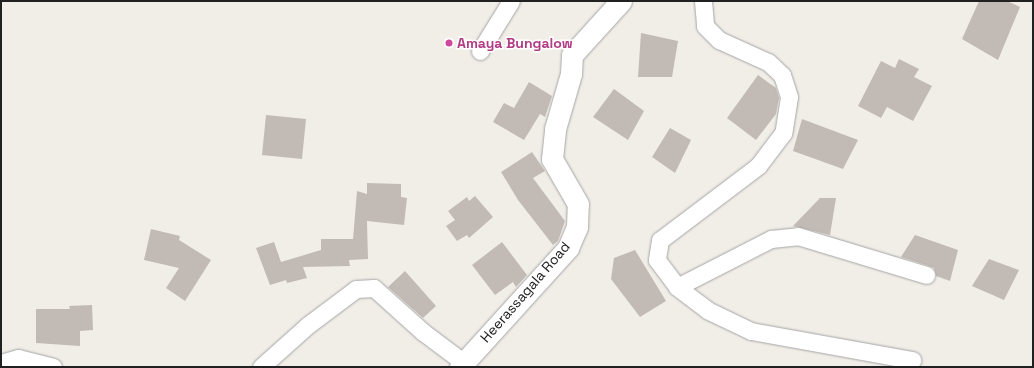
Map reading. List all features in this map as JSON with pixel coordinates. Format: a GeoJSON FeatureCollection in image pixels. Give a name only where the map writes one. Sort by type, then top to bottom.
{"type":"FeatureCollection","features":[{"type":"Feature","properties":{"kind":"street"},"geometry":{"type":"LineString","coordinates":[[480,51],[510,1]]}},
{"type":"Feature","properties":{"kind":"street","name":"Heerassagala Road"},"geometry":{"type":"LineString","coordinates":[[461,364],[568,248],[577,227],[578,204],[552,159],[555,129],[572,74],[572,55],[621,1]]}},
{"type":"Feature","properties":{"kind":"street"},"geometry":{"type":"LineString","coordinates":[[703,1],[705,26],[719,40],[768,62],[782,75],[789,97],[783,133],[758,166],[660,240],[657,260],[678,287],[708,310],[751,331],[912,360]]}},
{"type":"Feature","properties":{"kind":"street"},"geometry":{"type":"LineString","coordinates":[[678,287],[771,239],[798,236],[926,275]]}},
{"type":"Feature","properties":{"kind":"street"},"geometry":{"type":"LineString","coordinates":[[261,367],[308,325],[356,289],[374,288],[461,364]]}},
{"type":"Feature","properties":{"kind":"street"},"geometry":{"type":"LineString","coordinates":[[1,362],[18,358],[54,367]]}},
{"type":"Feature","properties":{"kind":"building"},"geometry":{"type":"Polygon","coordinates":[[[979,1],[1007,1],[1020,7],[998,60],[962,39],[979,1]]]}},
{"type":"Feature","properties":{"kind":"building"},"geometry":{"type":"Polygon","coordinates":[[[641,33],[678,41],[672,77],[638,77],[641,33]]]}},
{"type":"Feature","properties":{"kind":"building"},"geometry":{"type":"Polygon","coordinates":[[[899,59],[919,69],[914,77],[932,86],[913,121],[887,107],[881,118],[858,106],[881,61],[895,68],[899,59]]]}},
{"type":"Feature","properties":{"kind":"building"},"geometry":{"type":"Polygon","coordinates":[[[758,75],[776,88],[779,98],[776,114],[756,140],[727,118],[758,75]]]}},
{"type":"Feature","properties":{"kind":"building"},"geometry":{"type":"Polygon","coordinates":[[[529,82],[552,96],[545,117],[540,114],[524,140],[493,122],[504,103],[514,108],[529,82]]]}},
{"type":"Feature","properties":{"kind":"building"},"geometry":{"type":"Polygon","coordinates":[[[614,89],[644,111],[628,140],[593,117],[614,89]]]}},
{"type":"Feature","properties":{"kind":"building"},"geometry":{"type":"Polygon","coordinates":[[[266,115],[306,119],[302,159],[262,155],[266,115]]]}},
{"type":"Feature","properties":{"kind":"building"},"geometry":{"type":"Polygon","coordinates":[[[802,119],[858,140],[843,169],[793,151],[802,119]]]}},
{"type":"Feature","properties":{"kind":"building"},"geometry":{"type":"Polygon","coordinates":[[[670,128],[691,140],[675,173],[652,157],[670,128]]]}},
{"type":"Feature","properties":{"kind":"building"},"geometry":{"type":"Polygon","coordinates":[[[532,152],[545,171],[533,178],[565,221],[558,241],[553,245],[518,200],[501,172],[532,152]]]}},
{"type":"Feature","properties":{"kind":"building"},"geometry":{"type":"Polygon","coordinates":[[[367,183],[401,184],[401,197],[407,198],[404,225],[367,221],[368,259],[349,260],[350,266],[303,267],[307,278],[287,283],[286,280],[270,285],[256,248],[274,242],[281,262],[321,250],[321,239],[353,239],[357,191],[367,194],[367,183]]]}},
{"type":"Feature","properties":{"kind":"building"},"geometry":{"type":"Polygon","coordinates":[[[475,196],[493,217],[469,238],[467,235],[457,241],[446,226],[455,220],[448,211],[467,197],[469,201],[475,196]]]}},
{"type":"Feature","properties":{"kind":"building"},"geometry":{"type":"Polygon","coordinates":[[[820,198],[836,198],[830,235],[793,226],[820,198]]]}},
{"type":"Feature","properties":{"kind":"building"},"geometry":{"type":"Polygon","coordinates":[[[151,229],[180,236],[179,240],[211,260],[185,301],[166,288],[179,268],[144,260],[151,229]]]}},
{"type":"Feature","properties":{"kind":"building"},"geometry":{"type":"Polygon","coordinates":[[[915,235],[958,250],[950,281],[936,276],[934,268],[901,257],[915,235]]]}},
{"type":"Feature","properties":{"kind":"building"},"geometry":{"type":"Polygon","coordinates":[[[502,242],[527,275],[516,287],[513,282],[495,295],[472,265],[502,242]]]}},
{"type":"Feature","properties":{"kind":"building"},"geometry":{"type":"Polygon","coordinates":[[[635,250],[666,301],[640,317],[611,279],[614,258],[635,250]]]}},
{"type":"Feature","properties":{"kind":"building"},"geometry":{"type":"Polygon","coordinates":[[[989,259],[1019,270],[1004,300],[972,286],[989,259]]]}},
{"type":"Feature","properties":{"kind":"building"},"geometry":{"type":"Polygon","coordinates":[[[405,271],[436,306],[423,318],[388,287],[405,271]]]}},
{"type":"Feature","properties":{"kind":"building"},"geometry":{"type":"Polygon","coordinates":[[[92,305],[93,330],[80,331],[80,346],[36,343],[36,309],[70,309],[69,306],[92,305]]]}},
{"type":"Feature","properties":{"kind":"place","name":"Amaya Bungalow"},"geometry":{"type":"Point","coordinates":[449,43]}}]}
